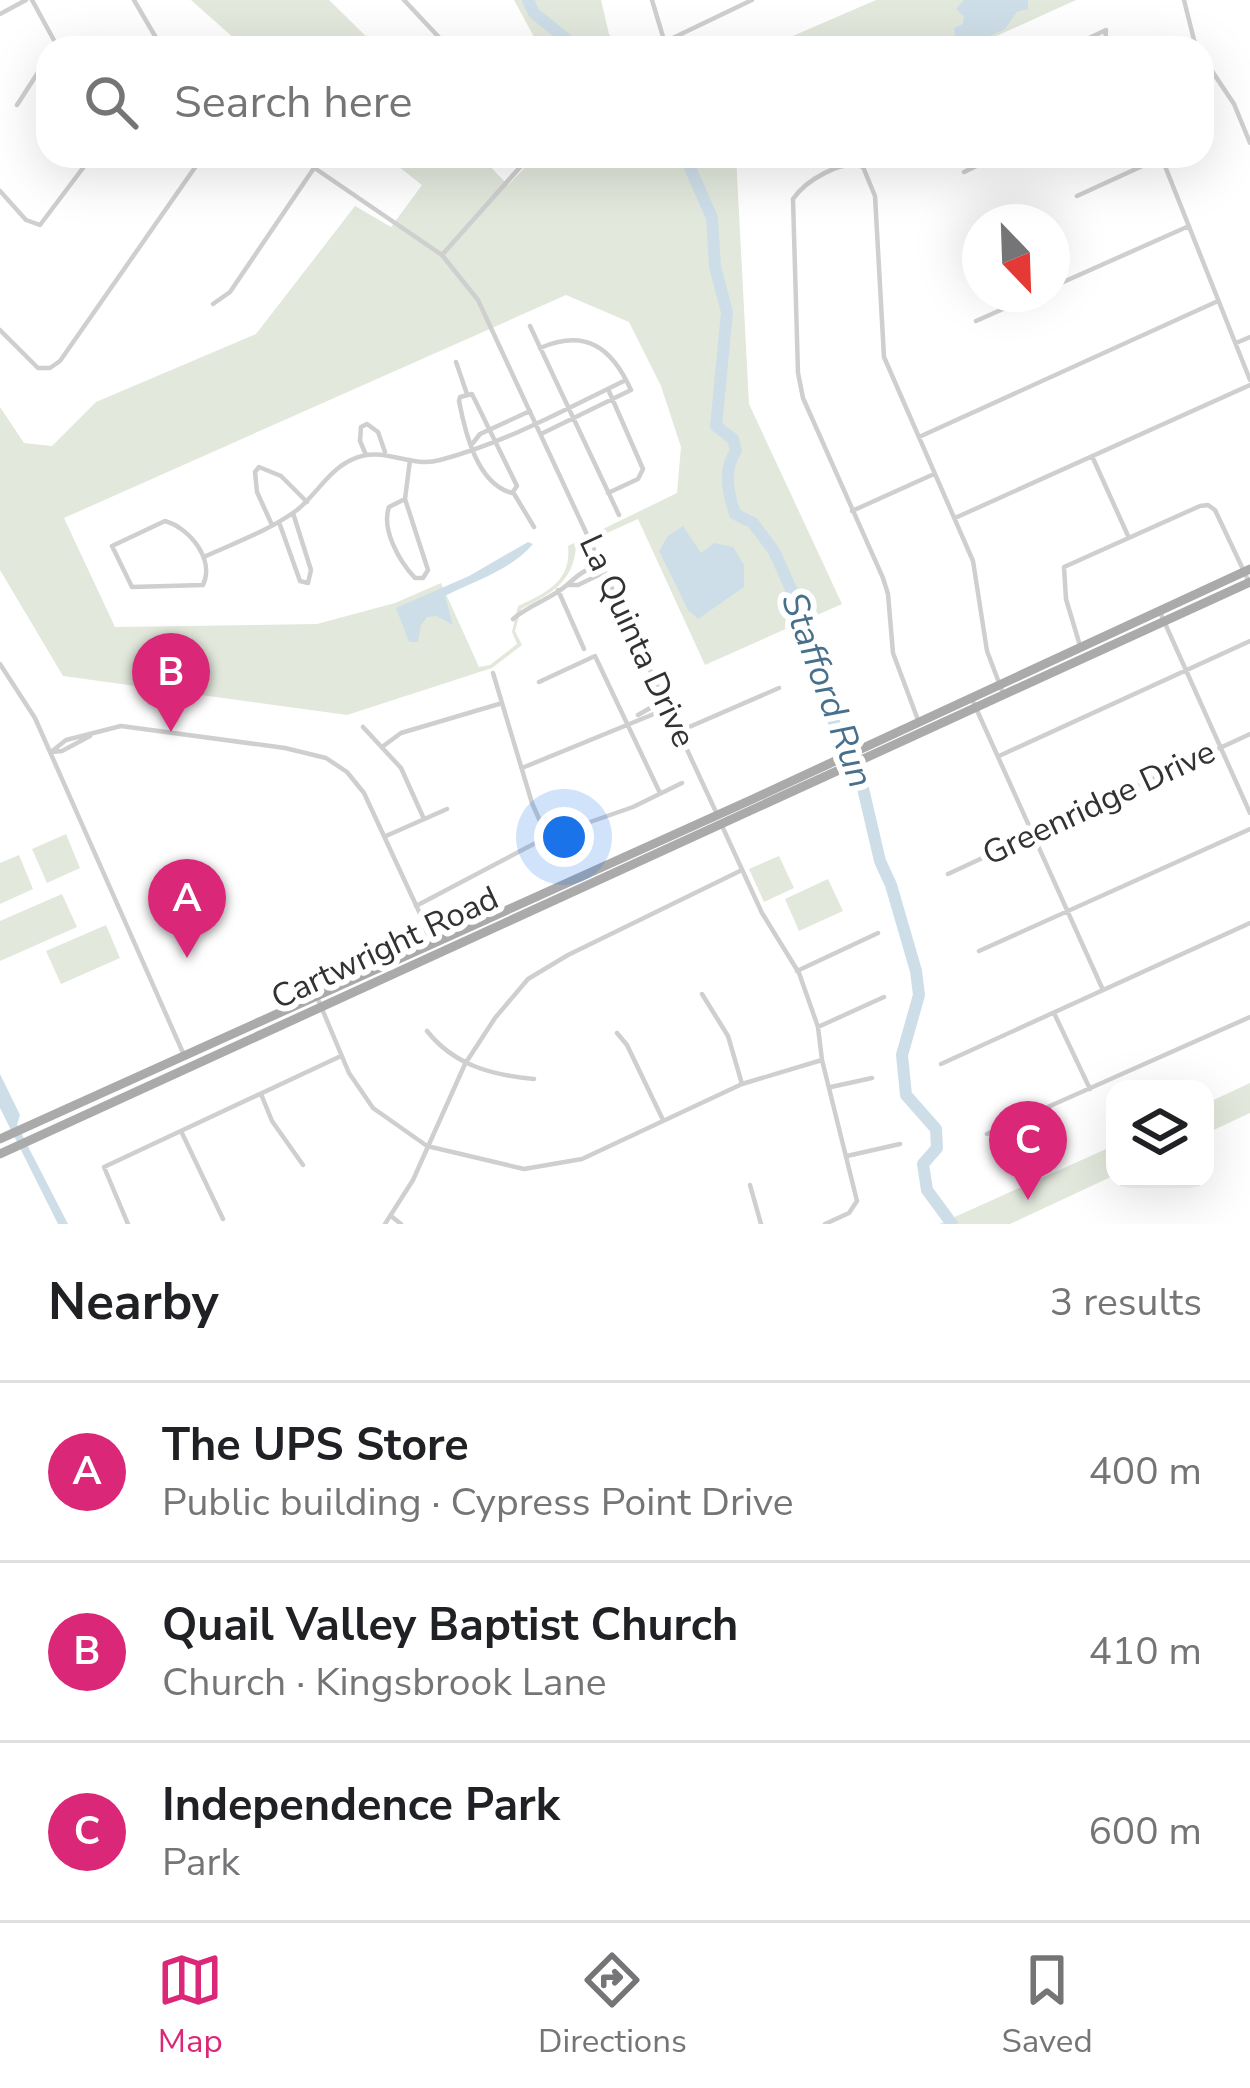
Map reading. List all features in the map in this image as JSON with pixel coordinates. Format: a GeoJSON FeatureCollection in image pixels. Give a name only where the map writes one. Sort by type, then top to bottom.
{"type":"FeatureCollection","features":[{"type":"Feature","properties":{"kind":"main road","name":"Cartwright Road"},"geometry":{"type":"LineString","coordinates":[[921,726],[978,708],[1164,622],[1248,576]]}},
{"type":"Feature","properties":{"kind":"main road","name":"Cartwright Road"},"geometry":{"type":"LineString","coordinates":[[2,1138],[187,1062],[720,820],[1079,646],[1248,576]]}},
{"type":"Feature","properties":{"kind":"main road","name":"Cartwright Road"},"geometry":{"type":"LineString","coordinates":[[5,1151],[187,1062]]}},
{"type":"Feature","properties":{"kind":"street"},"geometry":{"type":"LineString","coordinates":[[0,14],[29,0],[51,36]]}},
{"type":"Feature","properties":{"kind":"street"},"geometry":{"type":"LineString","coordinates":[[134,0],[155,36]]}},
{"type":"Feature","properties":{"kind":"street"},"geometry":{"type":"LineString","coordinates":[[404,0],[414,3],[440,36]]}},
{"type":"Feature","properties":{"kind":"street"},"geometry":{"type":"LineString","coordinates":[[652,0],[663,36]]}},
{"type":"Feature","properties":{"kind":"street"},"geometry":{"type":"LineString","coordinates":[[1184,0],[1193,36]]}},
{"type":"Feature","properties":{"kind":"street"},"geometry":{"type":"LineString","coordinates":[[673,36],[747,1]]}},
{"type":"Feature","properties":{"kind":"street"},"geometry":{"type":"LineString","coordinates":[[1214,74],[1234,104],[1250,143]]}},
{"type":"Feature","properties":{"kind":"street"},"geometry":{"type":"LineString","coordinates":[[17,105],[36,76]]}},
{"type":"Feature","properties":{"kind":"street"},"geometry":{"type":"LineString","coordinates":[[0,190],[26,220],[40,225],[83,168]]}},
{"type":"Feature","properties":{"kind":"street"},"geometry":{"type":"LineString","coordinates":[[0,330],[38,368],[50,368],[60,361],[195,168]]}},
{"type":"Feature","properties":{"kind":"street"},"geometry":{"type":"LineString","coordinates":[[213,304],[230,292],[314,168]]}},
{"type":"Feature","properties":{"kind":"street","name":"La Quinta Drive"},"geometry":{"type":"LineString","coordinates":[[314,168],[442,255],[478,300],[742,871],[797,971],[818,1027],[856,1206],[825,1224]]}},
{"type":"Feature","properties":{"kind":"street"},"geometry":{"type":"LineString","coordinates":[[442,255],[519,168]]}},
{"type":"Feature","properties":{"kind":"street"},"geometry":{"type":"LineString","coordinates":[[841,168],[803,187],[791,208],[798,373],[803,398],[889,594],[893,652],[921,726]]}},
{"type":"Feature","properties":{"kind":"street"},"geometry":{"type":"LineString","coordinates":[[863,168],[875,196],[884,357],[973,561],[987,651],[1004,696]]}},
{"type":"Feature","properties":{"kind":"street"},"geometry":{"type":"LineString","coordinates":[[964,172],[972,168]]}},
{"type":"Feature","properties":{"kind":"street"},"geometry":{"type":"LineString","coordinates":[[1077,196],[1138,168]]}},
{"type":"Feature","properties":{"kind":"street"},"geometry":{"type":"LineString","coordinates":[[954,519],[1250,382],[1166,168]]}},
{"type":"Feature","properties":{"kind":"street"},"geometry":{"type":"LineString","coordinates":[[1070,279],[1189,226]]}},
{"type":"Feature","properties":{"kind":"street"},"geometry":{"type":"LineString","coordinates":[[919,437],[1218,301]]}},
{"type":"Feature","properties":{"kind":"street"},"geometry":{"type":"LineString","coordinates":[[976,321],[996,312]]}},
{"type":"Feature","properties":{"kind":"street"},"geometry":{"type":"LineString","coordinates":[[530,326],[619,515]]}},
{"type":"Feature","properties":{"kind":"street"},"geometry":{"type":"LineString","coordinates":[[1236,343],[1250,337]]}},
{"type":"Feature","properties":{"kind":"street"},"geometry":{"type":"LineString","coordinates":[[540,348],[576,338],[614,357],[629,393],[541,434]]}},
{"type":"Feature","properties":{"kind":"street"},"geometry":{"type":"LineString","coordinates":[[456,362],[467,394],[475,398],[517,486],[512,492]]}},
{"type":"Feature","properties":{"kind":"street"},"geometry":{"type":"LineString","coordinates":[[206,556],[293,513],[336,470],[366,455],[385,453],[434,461],[496,442],[626,380]]}},
{"type":"Feature","properties":{"kind":"street"},"geometry":{"type":"LineString","coordinates":[[608,389],[643,469],[638,479],[608,493]]}},
{"type":"Feature","properties":{"kind":"street"},"geometry":{"type":"LineString","coordinates":[[467,394],[459,401],[475,459],[502,490],[512,492],[534,527]]}},
{"type":"Feature","properties":{"kind":"street"},"geometry":{"type":"LineString","coordinates":[[471,447],[480,434],[530,411]]}},
{"type":"Feature","properties":{"kind":"street"},"geometry":{"type":"LineString","coordinates":[[366,455],[360,436],[361,427],[367,424],[378,432],[385,453]]}},
{"type":"Feature","properties":{"kind":"street"},"geometry":{"type":"LineString","coordinates":[[1092,456],[1129,538]]}},
{"type":"Feature","properties":{"kind":"street"},"geometry":{"type":"LineString","coordinates":[[406,499],[389,506],[386,520],[405,567],[415,578],[423,578],[428,570],[406,499],[410,460]]}},
{"type":"Feature","properties":{"kind":"street"},"geometry":{"type":"LineString","coordinates":[[293,513],[312,575],[308,583],[300,581],[292,567],[257,492],[255,472],[259,467],[281,476],[307,502]]}},
{"type":"Feature","properties":{"kind":"street"},"geometry":{"type":"LineString","coordinates":[[852,511],[934,474]]}},
{"type":"Feature","properties":{"kind":"street"},"geometry":{"type":"LineString","coordinates":[[1085,658],[1066,599],[1064,568],[1208,505],[1215,510],[1248,576]]}},
{"type":"Feature","properties":{"kind":"street"},"geometry":{"type":"LineString","coordinates":[[172,520],[206,556],[208,574],[203,585],[132,587],[112,546],[172,520]]}},
{"type":"Feature","properties":{"kind":"street"},"geometry":{"type":"LineString","coordinates":[[567,585],[570,578],[601,563]]}},
{"type":"Feature","properties":{"kind":"street"},"geometry":{"type":"LineString","coordinates":[[513,619],[567,585],[605,572]]}},
{"type":"Feature","properties":{"kind":"street"},"geometry":{"type":"LineString","coordinates":[[558,590],[584,649]]}},
{"type":"Feature","properties":{"kind":"street"},"geometry":{"type":"LineString","coordinates":[[1159,610],[1250,813]]}},
{"type":"Feature","properties":{"kind":"street"},"geometry":{"type":"LineString","coordinates":[[999,756],[1250,641]]}},
{"type":"Feature","properties":{"kind":"street"},"geometry":{"type":"LineString","coordinates":[[539,682],[595,656],[660,794]]}},
{"type":"Feature","properties":{"kind":"street"},"geometry":{"type":"LineString","coordinates":[[0,664],[51,752],[187,1062]]}},
{"type":"Feature","properties":{"kind":"street"},"geometry":{"type":"LineString","coordinates":[[493,673],[547,836]]}},
{"type":"Feature","properties":{"kind":"street"},"geometry":{"type":"LineString","coordinates":[[679,731],[779,688]]}},
{"type":"Feature","properties":{"kind":"street"},"geometry":{"type":"LineString","coordinates":[[971,697],[1103,990]]}},
{"type":"Feature","properties":{"kind":"street"},"geometry":{"type":"LineString","coordinates":[[626,723],[664,700]]}},
{"type":"Feature","properties":{"kind":"street"},"geometry":{"type":"LineString","coordinates":[[382,747],[401,733],[502,704]]}},
{"type":"Feature","properties":{"kind":"street"},"geometry":{"type":"LineString","coordinates":[[522,768],[668,708]]}},
{"type":"Feature","properties":{"kind":"street"},"geometry":{"type":"LineString","coordinates":[[51,752],[121,726],[326,758],[347,772],[364,794],[434,948]]}},
{"type":"Feature","properties":{"kind":"street"},"geometry":{"type":"LineString","coordinates":[[363,727],[401,768],[424,819]]}},
{"type":"Feature","properties":{"kind":"street","name":"Greenridge Drive"},"geometry":{"type":"LineString","coordinates":[[948,874],[1250,734]]}},
{"type":"Feature","properties":{"kind":"street"},"geometry":{"type":"LineString","coordinates":[[416,906],[547,836],[682,783]]}},
{"type":"Feature","properties":{"kind":"street"},"geometry":{"type":"LineString","coordinates":[[386,836],[447,809]]}},
{"type":"Feature","properties":{"kind":"street"},"geometry":{"type":"LineString","coordinates":[[979,951],[1250,829]]}},
{"type":"Feature","properties":{"kind":"street"},"geometry":{"type":"LineString","coordinates":[[385,1224],[465,1064],[528,979],[742,871]]}},
{"type":"Feature","properties":{"kind":"street"},"geometry":{"type":"LineString","coordinates":[[941,1064],[1250,923]]}},
{"type":"Feature","properties":{"kind":"street"},"geometry":{"type":"LineString","coordinates":[[797,971],[878,933]]}},
{"type":"Feature","properties":{"kind":"street"},"geometry":{"type":"LineString","coordinates":[[702,994],[728,1036],[742,1084]]}},
{"type":"Feature","properties":{"kind":"street"},"geometry":{"type":"LineString","coordinates":[[818,1027],[884,997]]}},
{"type":"Feature","properties":{"kind":"street"},"geometry":{"type":"LineString","coordinates":[[319,1002],[341,1056],[373,1108],[428,1146],[524,1168],[582,1159],[742,1084],[822,1060]]}},
{"type":"Feature","properties":{"kind":"street"},"geometry":{"type":"LineString","coordinates":[[1054,1012],[1090,1089]]}},
{"type":"Feature","properties":{"kind":"street"},"geometry":{"type":"LineString","coordinates":[[987,1133],[1250,1017]]}},
{"type":"Feature","properties":{"kind":"street"},"geometry":{"type":"LineString","coordinates":[[427,1030],[443,1052],[465,1064],[534,1079]]}},
{"type":"Feature","properties":{"kind":"street"},"geometry":{"type":"LineString","coordinates":[[617,1033],[628,1045],[663,1120]]}},
{"type":"Feature","properties":{"kind":"street"},"geometry":{"type":"LineString","coordinates":[[128,1224],[104,1167],[341,1056]]}},
{"type":"Feature","properties":{"kind":"street"},"geometry":{"type":"LineString","coordinates":[[831,1087],[872,1078]]}},
{"type":"Feature","properties":{"kind":"street"},"geometry":{"type":"LineString","coordinates":[[261,1094],[272,1121],[303,1165]]}},
{"type":"Feature","properties":{"kind":"street"},"geometry":{"type":"LineString","coordinates":[[181,1131],[224,1219]]}},
{"type":"Feature","properties":{"kind":"street"},"geometry":{"type":"LineString","coordinates":[[847,1156],[900,1144]]}},
{"type":"Feature","properties":{"kind":"street"},"geometry":{"type":"LineString","coordinates":[[750,1185],[761,1224]]}},
{"type":"Feature","properties":{"kind":"street"},"geometry":{"type":"LineString","coordinates":[[391,1216],[401,1224]]}},
{"type":"Feature","properties":{"kind":"shaded area"},"geometry":{"type":"Polygon","coordinates":[[[191,0],[329,0],[366,36],[232,36],[191,0]]]}},
{"type":"Feature","properties":{"kind":"shaded area"},"geometry":{"type":"Polygon","coordinates":[[[514,0],[601,0],[611,36],[534,36],[514,0]]]}},
{"type":"Feature","properties":{"kind":"shaded area"},"geometry":{"type":"Polygon","coordinates":[[[876,0],[1076,0],[996,36],[793,36],[876,0]]]}},
{"type":"Feature","properties":{"kind":"shaded area"},"geometry":{"type":"Polygon","coordinates":[[[964,0],[1028,0],[1028,9],[1017,12],[1005,29],[990,36],[955,36],[954,28],[963,24],[964,17],[956,9],[964,0]]]}},
{"type":"Feature","properties":{"kind":"shaded area"},"geometry":{"type":"Polygon","coordinates":[[[400,168],[492,168],[508,185],[524,168],[737,168],[749,404],[842,604],[705,665],[638,519],[576,547],[565,578],[550,592],[521,609],[515,631],[522,645],[492,668],[347,715],[63,676],[0,570],[0,407],[24,443],[52,446],[96,402],[256,334],[355,206],[391,227],[422,185],[400,168]],[[566,295],[64,518],[115,627],[317,624],[395,603],[441,583],[479,667],[490,665],[517,644],[512,632],[518,606],[547,591],[561,577],[568,546],[677,493],[681,447],[661,386],[629,322],[566,295]]]}},
{"type":"Feature","properties":{"kind":"shaded area"},"geometry":{"type":"Polygon","coordinates":[[[683,526],[701,553],[714,543],[733,547],[744,565],[744,587],[698,619],[688,610],[659,551],[668,536],[683,526]]]}},
{"type":"Feature","properties":{"kind":"shaded area"},"geometry":{"type":"Polygon","coordinates":[[[528,542],[533,544],[514,561],[445,596],[453,625],[436,616],[427,617],[418,642],[409,642],[396,608],[469,576],[528,542]]]}},
{"type":"Feature","properties":{"kind":"shaded area"},"geometry":{"type":"Polygon","coordinates":[[[66,834],[80,868],[47,883],[32,849],[66,834]]]}},
{"type":"Feature","properties":{"kind":"shaded area"},"geometry":{"type":"Polygon","coordinates":[[[19,855],[33,889],[0,904],[0,863],[19,855]]]}},
{"type":"Feature","properties":{"kind":"shaded area"},"geometry":{"type":"Polygon","coordinates":[[[779,856],[794,888],[764,902],[749,869],[779,856]]]}},
{"type":"Feature","properties":{"kind":"shaded area"},"geometry":{"type":"Polygon","coordinates":[[[828,879],[843,911],[799,931],[785,899],[828,879]]]}},
{"type":"Feature","properties":{"kind":"shaded area"},"geometry":{"type":"Polygon","coordinates":[[[62,894],[77,927],[0,961],[0,921],[62,894]]]}},
{"type":"Feature","properties":{"kind":"shaded area"},"geometry":{"type":"Polygon","coordinates":[[[106,925],[120,958],[61,984],[46,951],[106,925]]]}},
{"type":"Feature","properties":{"kind":"shaded area"},"geometry":{"type":"Polygon","coordinates":[[[0,1074],[20,1115],[17,1125],[68,1224],[58,1224],[0,1108],[0,1074]]]}},
{"type":"Feature","properties":{"kind":"shaded area"},"geometry":{"type":"Polygon","coordinates":[[[1250,1083],[1250,1113],[1214,1130],[1214,1100],[1250,1083]]]}},
{"type":"Feature","properties":{"kind":"shaded area"},"geometry":{"type":"Polygon","coordinates":[[[1106,1149],[1106,1179],[1010,1224],[939,1224],[1106,1149]]]}},
{"type":"Feature","properties":{"kind":"waterway","name":"Stafford Run"},"geometry":{"type":"LineString","coordinates":[[528,0],[534,13],[562,36]]}},
{"type":"Feature","properties":{"kind":"waterway","name":"Stafford Run"},"geometry":{"type":"LineString","coordinates":[[690,168],[712,218],[715,267],[727,312],[716,426],[733,439],[736,451],[728,473],[730,498],[735,514],[753,523],[774,551],[824,663],[829,711],[862,784],[880,861],[916,971],[919,995],[902,1055],[906,1095],[936,1129],[937,1148],[923,1164],[927,1190],[952,1224]]}},
{"type":"Feature","properties":{"kind":"place","name":"Quail Valley Baptist Church"},"geometry":{"type":"Point","coordinates":[171,732]}},
{"type":"Feature","properties":{"kind":"place","name":"The UPS Store"},"geometry":{"type":"Point","coordinates":[187,958]}},
{"type":"Feature","properties":{"kind":"place","name":"Independence Park"},"geometry":{"type":"Point","coordinates":[1028,1200]}}]}
